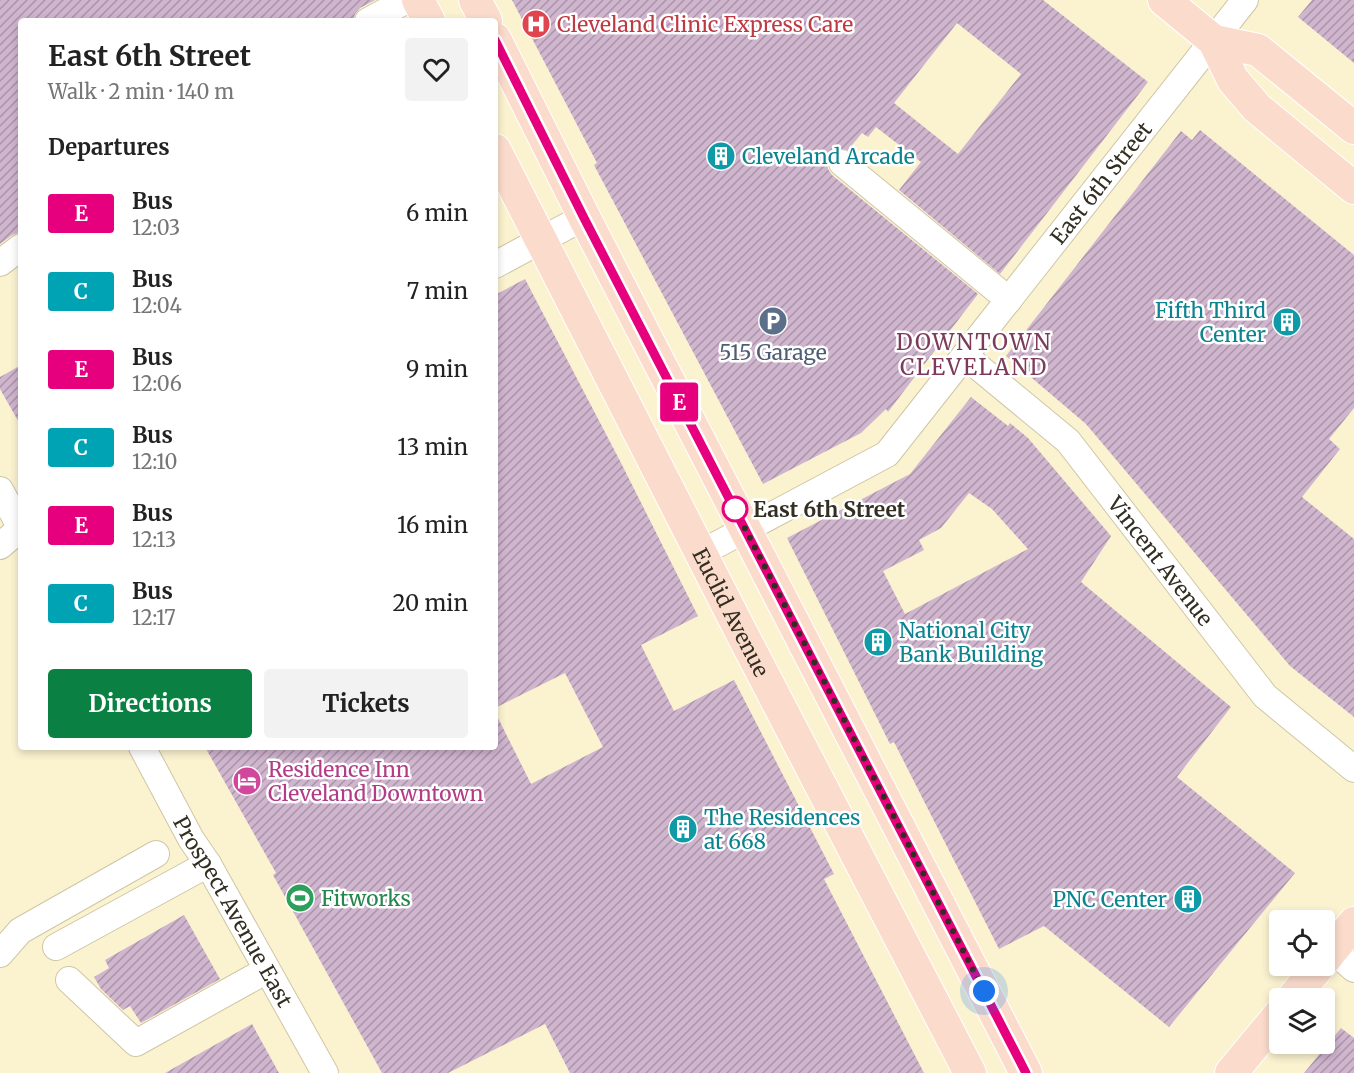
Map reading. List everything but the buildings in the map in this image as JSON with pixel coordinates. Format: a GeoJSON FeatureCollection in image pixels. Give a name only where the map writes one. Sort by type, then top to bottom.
{"type":"FeatureCollection","features":[{"type":"Feature","properties":{"kind":"main road"},"geometry":{"type":"LineString","coordinates":[[418,0],[427,18]]}},
{"type":"Feature","properties":{"kind":"main road"},"geometry":{"type":"LineString","coordinates":[[475,0],[484,18]]}},
{"type":"Feature","properties":{"kind":"main road"},"geometry":{"type":"LineString","coordinates":[[1164,0],[1214,41],[1233,80],[1257,108],[1354,188]]}},
{"type":"Feature","properties":{"kind":"main road"},"geometry":{"type":"LineString","coordinates":[[1214,41],[1258,51],[1354,128]]}},
{"type":"Feature","properties":{"kind":"main road"},"geometry":{"type":"LineString","coordinates":[[498,45],[584,218],[1026,1073]]}},
{"type":"Feature","properties":{"kind":"main road","name":"Euclid Avenue"},"geometry":{"type":"LineString","coordinates":[[498,156],[970,1073]]}},
{"type":"Feature","properties":{"kind":"main road"},"geometry":{"type":"LineString","coordinates":[[1335,956],[1354,923]]}},
{"type":"Feature","properties":{"kind":"main road"},"geometry":{"type":"LineString","coordinates":[[1304,988],[1316,976]]}},
{"type":"Feature","properties":{"kind":"main road"},"geometry":{"type":"LineString","coordinates":[[1231,1073],[1269,1027]]}},
{"type":"Feature","properties":{"kind":"street"},"geometry":{"type":"LineString","coordinates":[[374,18],[407,0]]}},
{"type":"Feature","properties":{"kind":"street","name":"East 6th Street"},"geometry":{"type":"LineString","coordinates":[[701,553],[887,454],[1245,0]]}},
{"type":"Feature","properties":{"kind":"street"},"geometry":{"type":"LineString","coordinates":[[842,163],[1009,300]]}},
{"type":"Feature","properties":{"kind":"street"},"geometry":{"type":"LineString","coordinates":[[498,263],[584,218]]}},
{"type":"Feature","properties":{"kind":"street"},"geometry":{"type":"LineString","coordinates":[[0,263],[18,249]]}},
{"type":"Feature","properties":{"kind":"street","name":"Vincent Avenue"},"geometry":{"type":"LineString","coordinates":[[965,356],[1068,441],[1266,696],[1354,769]]}},
{"type":"Feature","properties":{"kind":"street"},"geometry":{"type":"LineString","coordinates":[[0,490],[18,523]]}},
{"type":"Feature","properties":{"kind":"street"},"geometry":{"type":"LineString","coordinates":[[0,546],[18,531]]}},
{"type":"Feature","properties":{"kind":"street","name":"Prospect Avenue East"},"geometry":{"type":"LineString","coordinates":[[144,750],[191,839],[208,864],[325,1073]]}},
{"type":"Feature","properties":{"kind":"street"},"geometry":{"type":"LineString","coordinates":[[0,954],[20,931],[156,854]]}},
{"type":"Feature","properties":{"kind":"street"},"geometry":{"type":"LineString","coordinates":[[56,947],[208,864]]}},
{"type":"Feature","properties":{"kind":"street"},"geometry":{"type":"LineString","coordinates":[[69,980],[136,1043],[267,970]]}},
{"type":"Feature","properties":{"kind":"bus line","name":"E"},"geometry":{"type":"LineString","coordinates":[[498,46],[584,218],[1026,1073]]}},
{"type":"Feature","properties":{"kind":"place","name":"Cleveland Clinic Express Care"},"geometry":{"type":"Point","coordinates":[536,24]}},
{"type":"Feature","properties":{"kind":"place","name":"Cleveland Arcade"},"geometry":{"type":"Point","coordinates":[721,156]}},
{"type":"Feature","properties":{"kind":"place","name":"515 Garage"},"geometry":{"type":"Point","coordinates":[773,321]}},
{"type":"Feature","properties":{"kind":"place","name":"Fifth Third Center"},"geometry":{"type":"Point","coordinates":[1287,322]}},
{"type":"Feature","properties":{"kind":"place","name":"East 6th Street"},"geometry":{"type":"Point","coordinates":[735,509]}},
{"type":"Feature","properties":{"kind":"place","name":"National City Bank Building"},"geometry":{"type":"Point","coordinates":[878,642]}},
{"type":"Feature","properties":{"kind":"place","name":"Residence Inn Cleveland Downtown"},"geometry":{"type":"Point","coordinates":[247,781]}},
{"type":"Feature","properties":{"kind":"place","name":"The Residences at 668"},"geometry":{"type":"Point","coordinates":[683,829]}},
{"type":"Feature","properties":{"kind":"place","name":"Fitworks"},"geometry":{"type":"Point","coordinates":[300,898]}},
{"type":"Feature","properties":{"kind":"place","name":"PNC Center"},"geometry":{"type":"Point","coordinates":[1188,899]}},
{"type":"Feature","properties":{"kind":"district","name":"DOWNTOWN CLEVELAND"},"geometry":{"type":"Point","coordinates":[974,354]}},
{"type":"Feature","properties":{"kind":"route"},"geometry":{"type":"LineString","coordinates":[[735,509],[984,991]]}}]}
